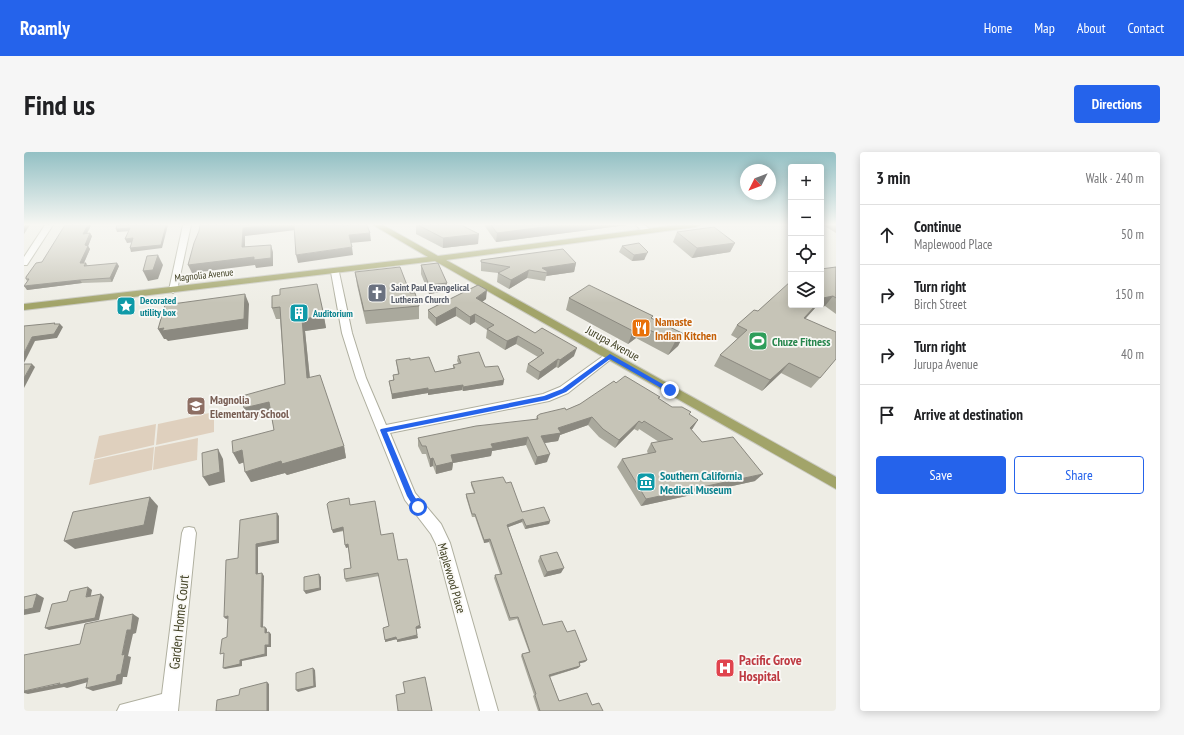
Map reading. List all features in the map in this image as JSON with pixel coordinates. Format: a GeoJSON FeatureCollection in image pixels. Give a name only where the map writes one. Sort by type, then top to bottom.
{"type":"FeatureCollection","features":[{"type":"Feature","properties":{"kind":"main road","name":"Jurupa Avenue"},"geometry":{"type":"LineString","coordinates":[[422,251],[836,483]]}},
{"type":"Feature","properties":{"kind":"main road","name":"Magnolia Avenue"},"geometry":{"type":"LineString","coordinates":[[24,307],[335,272],[498,251]]}},
{"type":"Feature","properties":{"kind":"street"},"geometry":{"type":"LineString","coordinates":[[24,263],[32,251]]}},
{"type":"Feature","properties":{"kind":"street"},"geometry":{"type":"LineString","coordinates":[[172,290],[182,251]]}},
{"type":"Feature","properties":{"kind":"street","name":"Maplewood Place"},"geometry":{"type":"LineString","coordinates":[[335,272],[347,333],[361,378],[410,496],[436,529],[443,543],[489,711]]}},
{"type":"Feature","properties":{"kind":"street"},"geometry":{"type":"LineString","coordinates":[[383,430],[545,398],[564,390],[610,356]]}},
{"type":"Feature","properties":{"kind":"street","name":"Garden Home Court"},"geometry":{"type":"LineString","coordinates":[[170,706],[189,534]]}},
{"type":"Feature","properties":{"kind":"street"},"geometry":{"type":"LineString","coordinates":[[126,711],[170,706]]}},
{"type":"Feature","properties":{"kind":"shaded area"},"geometry":{"type":"Polygon","coordinates":[[[214,412],[214,432],[156,445],[158,424],[214,412]]]}},
{"type":"Feature","properties":{"kind":"shaded area"},"geometry":{"type":"Polygon","coordinates":[[[156,424],[154,445],[94,459],[99,436],[156,424]]]}},
{"type":"Feature","properties":{"kind":"shaded area"},"geometry":{"type":"Polygon","coordinates":[[[198,438],[197,460],[153,470],[155,447],[198,438]]]}},
{"type":"Feature","properties":{"kind":"shaded area"},"geometry":{"type":"Polygon","coordinates":[[[154,447],[152,470],[89,485],[94,460],[154,447]]]}},
{"type":"Feature","properties":{"kind":"building"},"geometry":{"type":"Polygon","coordinates":[[[49,251],[86,251],[80,263],[86,263],[84,266],[117,263],[110,278],[24,286],[29,279],[26,279],[26,277],[36,263],[42,262],[49,251]]]}},
{"type":"Feature","properties":{"kind":"building"},"geometry":{"type":"Polygon","coordinates":[[[192,251],[271,251],[271,258],[254,260],[254,257],[188,265],[192,251]]]}},
{"type":"Feature","properties":{"kind":"building"},"geometry":{"type":"Polygon","coordinates":[[[296,251],[323,251],[296,255],[296,251]]]}},
{"type":"Feature","properties":{"kind":"building"},"geometry":{"type":"Polygon","coordinates":[[[547,251],[565,251],[576,263],[542,268],[547,271],[547,273],[529,270],[511,280],[498,273],[510,267],[481,262],[481,260],[547,251]]]}},
{"type":"Feature","properties":{"kind":"building"},"geometry":{"type":"Polygon","coordinates":[[[629,251],[648,252],[647,253],[634,255],[629,251]]]}},
{"type":"Feature","properties":{"kind":"building"},"geometry":{"type":"Polygon","coordinates":[[[158,255],[153,270],[143,271],[147,256],[158,255]]]}},
{"type":"Feature","properties":{"kind":"building"},"geometry":{"type":"Polygon","coordinates":[[[438,263],[447,283],[429,285],[421,265],[438,263]]]}},
{"type":"Feature","properties":{"kind":"building"},"geometry":{"type":"Polygon","coordinates":[[[400,267],[410,293],[415,293],[419,306],[364,311],[355,272],[400,267]]]}},
{"type":"Feature","properties":{"kind":"building"},"geometry":{"type":"Polygon","coordinates":[[[836,267],[836,298],[833,296],[824,298],[824,269],[836,267]]]}},
{"type":"Feature","properties":{"kind":"building"},"geometry":{"type":"Polygon","coordinates":[[[317,284],[324,316],[302,319],[307,378],[320,375],[344,446],[282,464],[281,461],[245,472],[242,450],[233,453],[232,441],[274,430],[269,402],[244,408],[242,396],[285,384],[280,307],[272,308],[272,296],[280,295],[280,289],[317,284]]]}},
{"type":"Feature","properties":{"kind":"building"},"geometry":{"type":"Polygon","coordinates":[[[788,284],[788,308],[813,308],[804,318],[836,332],[836,359],[820,378],[789,363],[770,380],[720,355],[747,330],[737,325],[754,310],[758,311],[788,284]]]}},
{"type":"Feature","properties":{"kind":"building"},"geometry":{"type":"Polygon","coordinates":[[[478,285],[487,290],[476,298],[535,333],[542,328],[577,348],[540,372],[528,364],[544,353],[541,351],[542,350],[518,336],[507,341],[487,329],[494,325],[475,314],[470,317],[456,307],[436,318],[428,310],[478,285]]]}},
{"type":"Feature","properties":{"kind":"building"},"geometry":{"type":"Polygon","coordinates":[[[589,285],[653,316],[651,318],[684,334],[675,342],[641,326],[633,331],[569,298],[589,285]]]}},
{"type":"Feature","properties":{"kind":"building"},"geometry":{"type":"Polygon","coordinates":[[[245,294],[244,319],[162,331],[164,328],[158,329],[165,305],[245,294]]]}},
{"type":"Feature","properties":{"kind":"building"},"geometry":{"type":"Polygon","coordinates":[[[55,323],[54,324],[60,324],[54,334],[32,337],[24,353],[24,326],[55,323]]]}},
{"type":"Feature","properties":{"kind":"building"},"geometry":{"type":"Polygon","coordinates":[[[479,352],[485,367],[498,366],[504,380],[463,387],[463,385],[428,390],[428,388],[392,394],[389,381],[394,380],[393,375],[399,374],[396,360],[410,358],[410,360],[429,357],[435,372],[455,368],[453,365],[461,363],[458,356],[479,352]]]}},
{"type":"Feature","properties":{"kind":"building"},"geometry":{"type":"Polygon","coordinates":[[[24,364],[32,364],[24,378],[24,364]]]}},
{"type":"Feature","properties":{"kind":"building"},"geometry":{"type":"Polygon","coordinates":[[[625,376],[660,397],[658,398],[672,407],[682,407],[691,412],[689,414],[698,420],[690,428],[702,442],[733,437],[763,474],[646,499],[622,459],[656,452],[651,443],[673,439],[644,421],[642,423],[639,421],[619,440],[603,429],[592,417],[558,428],[561,433],[541,436],[550,454],[537,457],[528,437],[491,444],[493,448],[451,455],[453,462],[436,466],[433,458],[430,459],[426,446],[422,446],[418,438],[476,426],[538,419],[537,416],[540,414],[565,408],[566,410],[580,404],[614,381],[616,383],[625,376]]]}},
{"type":"Feature","properties":{"kind":"building"},"geometry":{"type":"Polygon","coordinates":[[[218,449],[220,472],[203,477],[202,453],[218,449]]]}},
{"type":"Feature","properties":{"kind":"building"},"geometry":{"type":"Polygon","coordinates":[[[503,477],[506,483],[511,482],[522,512],[544,507],[550,521],[526,526],[523,519],[507,525],[543,625],[562,621],[567,632],[575,630],[587,660],[579,662],[580,666],[549,675],[559,701],[587,693],[592,705],[599,703],[603,711],[540,711],[535,695],[536,694],[522,654],[530,652],[518,617],[510,618],[495,575],[502,574],[490,539],[484,540],[475,514],[472,514],[466,494],[475,493],[471,482],[503,477]]]}},
{"type":"Feature","properties":{"kind":"building"},"geometry":{"type":"Polygon","coordinates":[[[150,497],[144,525],[64,541],[73,512],[150,497]]]}},
{"type":"Feature","properties":{"kind":"building"},"geometry":{"type":"Polygon","coordinates":[[[349,498],[350,505],[375,501],[381,535],[393,533],[398,560],[407,559],[420,625],[416,627],[417,635],[397,640],[396,637],[385,640],[383,628],[389,626],[378,573],[345,579],[344,569],[351,568],[348,544],[345,545],[343,527],[332,530],[327,504],[329,502],[349,498]]]}},
{"type":"Feature","properties":{"kind":"building"},"geometry":{"type":"Polygon","coordinates":[[[277,513],[277,540],[256,544],[256,574],[262,573],[261,627],[265,627],[265,633],[269,632],[269,645],[265,645],[265,654],[240,660],[240,664],[223,668],[224,653],[220,654],[222,639],[227,637],[228,616],[224,617],[226,560],[238,558],[240,520],[277,513]]]}},
{"type":"Feature","properties":{"kind":"building"},"geometry":{"type":"Polygon","coordinates":[[[557,552],[564,568],[547,572],[540,556],[557,552]]]}},
{"type":"Feature","properties":{"kind":"building"},"geometry":{"type":"Polygon","coordinates":[[[319,574],[320,588],[304,591],[304,577],[319,574]]]}},
{"type":"Feature","properties":{"kind":"building"},"geometry":{"type":"Polygon","coordinates":[[[88,587],[86,597],[101,594],[95,618],[45,628],[52,604],[67,601],[70,591],[88,587]]]}},
{"type":"Feature","properties":{"kind":"building"},"geometry":{"type":"Polygon","coordinates":[[[37,594],[33,608],[24,610],[24,597],[37,594]]]}},
{"type":"Feature","properties":{"kind":"building"},"geometry":{"type":"Polygon","coordinates":[[[133,614],[131,630],[127,630],[122,655],[125,654],[121,674],[117,675],[116,681],[86,688],[88,678],[24,691],[24,655],[80,644],[85,624],[133,614]]]}},
{"type":"Feature","properties":{"kind":"building"},"geometry":{"type":"Polygon","coordinates":[[[313,668],[314,686],[296,690],[296,673],[313,668]]]}},
{"type":"Feature","properties":{"kind":"building"},"geometry":{"type":"Polygon","coordinates":[[[425,677],[432,711],[398,711],[396,695],[405,693],[403,682],[425,677]]]}},
{"type":"Feature","properties":{"kind":"building"},"geometry":{"type":"Polygon","coordinates":[[[267,682],[267,711],[216,711],[217,700],[239,695],[240,689],[267,682]]]}},
{"type":"Feature","properties":{"kind":"place","name":"Saint Paul Evangelical Lutheran Church"},"geometry":{"type":"Point","coordinates":[377,293]}},
{"type":"Feature","properties":{"kind":"place","name":"Decorated utility box"},"geometry":{"type":"Point","coordinates":[126,306]}},
{"type":"Feature","properties":{"kind":"place","name":"Auditorium"},"geometry":{"type":"Point","coordinates":[299,313]}},
{"type":"Feature","properties":{"kind":"place","name":"Namaste Indian Kitchen"},"geometry":{"type":"Point","coordinates":[641,328]}},
{"type":"Feature","properties":{"kind":"place","name":"Chuze Fitness"},"geometry":{"type":"Point","coordinates":[758,341]}},
{"type":"Feature","properties":{"kind":"place","name":"Magnolia Elementary School"},"geometry":{"type":"Point","coordinates":[196,406]}},
{"type":"Feature","properties":{"kind":"place","name":"Southern California Medical Museum"},"geometry":{"type":"Point","coordinates":[646,482]}},
{"type":"Feature","properties":{"kind":"place","name":"Pacific Grove Hospital"},"geometry":{"type":"Point","coordinates":[725,668]}},
{"type":"Feature","properties":{"kind":"route"},"geometry":{"type":"LineString","coordinates":[[418,507],[410,496],[383,430],[545,398],[564,390],[596,368],[610,356],[670,390]]}}]}
